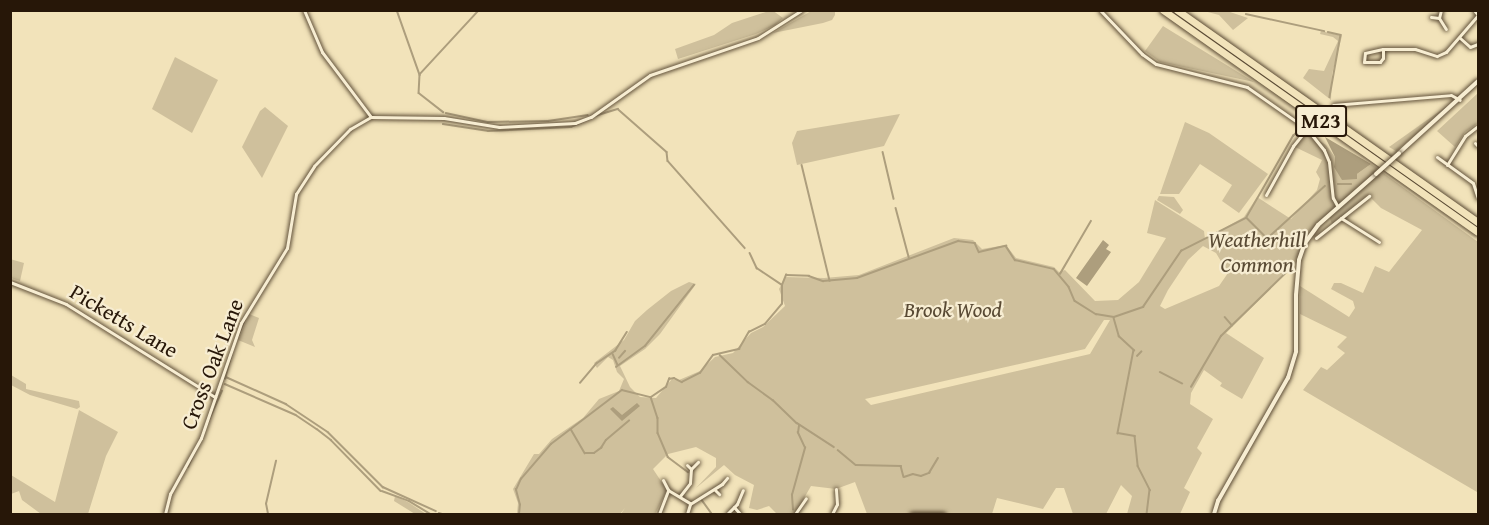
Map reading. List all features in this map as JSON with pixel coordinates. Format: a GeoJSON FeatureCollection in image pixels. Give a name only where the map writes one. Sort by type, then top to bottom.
{"type":"FeatureCollection","features":[{"type":"Feature","properties":{"kind":"highway","name":"M23"},"geometry":{"type":"LineString","coordinates":[[1163,10],[1479,232]]}},
{"type":"Feature","properties":{"kind":"highway","name":"M23"},"geometry":{"type":"LineString","coordinates":[[1177,10],[1479,222]]}},
{"type":"Feature","properties":{"kind":"street"},"geometry":{"type":"LineString","coordinates":[[304,10],[322,52],[371,117],[444,118],[499,127],[575,123],[591,117],[664,67],[758,38],[802,10]]}},
{"type":"Feature","properties":{"kind":"street"},"geometry":{"type":"LineString","coordinates":[[1100,10],[1142,54],[1156,64],[1247,87],[1307,129],[1327,156],[1332,174],[1333,198],[1338,207]]}},
{"type":"Feature","properties":{"kind":"street"},"geometry":{"type":"LineString","coordinates":[[1441,10],[1439,18],[1446,29]]}},
{"type":"Feature","properties":{"kind":"street"},"geometry":{"type":"LineString","coordinates":[[1383,49],[1383,58],[1380,62],[1364,62],[1365,52],[1383,49],[1415,49],[1437,56],[1446,52],[1460,38],[1478,15],[1474,10]]}},
{"type":"Feature","properties":{"kind":"street"},"geometry":{"type":"LineString","coordinates":[[1431,17],[1439,18]]}},
{"type":"Feature","properties":{"kind":"street"},"geometry":{"type":"LineString","coordinates":[[1460,38],[1470,47],[1479,44]]}},
{"type":"Feature","properties":{"kind":"street"},"geometry":{"type":"LineString","coordinates":[[1214,514],[1218,501],[1288,378],[1296,351],[1296,295],[1299,260],[1305,243],[1318,225],[1479,81]]}},
{"type":"Feature","properties":{"kind":"street"},"geometry":{"type":"LineString","coordinates":[[1333,105],[1454,94],[1460,100]]}},
{"type":"Feature","properties":{"kind":"street","name":"Cross Oak Lane"},"geometry":{"type":"LineString","coordinates":[[165,514],[168,497],[196,450],[242,323],[287,248],[296,194],[314,166],[332,146],[350,129],[371,117]]}},
{"type":"Feature","properties":{"kind":"street"},"geometry":{"type":"LineString","coordinates":[[1447,165],[1465,136],[1479,126]]}},
{"type":"Feature","properties":{"kind":"street"},"geometry":{"type":"LineString","coordinates":[[1266,195],[1293,146],[1307,129]]}},
{"type":"Feature","properties":{"kind":"street"},"geometry":{"type":"LineString","coordinates":[[1475,142],[1479,146]]}},
{"type":"Feature","properties":{"kind":"street"},"geometry":{"type":"LineString","coordinates":[[1437,157],[1473,183],[1479,198]]}},
{"type":"Feature","properties":{"kind":"street"},"geometry":{"type":"LineString","coordinates":[[1316,238],[1369,196]]}},
{"type":"Feature","properties":{"kind":"street"},"geometry":{"type":"LineString","coordinates":[[1341,218],[1379,242]]}},
{"type":"Feature","properties":{"kind":"street"},"geometry":{"type":"LineString","coordinates":[[1318,225],[1323,231]]}},
{"type":"Feature","properties":{"kind":"street","name":"Picketts Lane"},"geometry":{"type":"LineString","coordinates":[[10,282],[66,304],[215,397]]}},
{"type":"Feature","properties":{"kind":"street"},"geometry":{"type":"LineString","coordinates":[[680,496],[690,483],[691,469],[699,462]]}},
{"type":"Feature","properties":{"kind":"street"},"geometry":{"type":"LineString","coordinates":[[687,465],[691,469]]}},
{"type":"Feature","properties":{"kind":"street"},"geometry":{"type":"LineString","coordinates":[[687,514],[690,504],[715,490],[727,478]]}},
{"type":"Feature","properties":{"kind":"street"},"geometry":{"type":"LineString","coordinates":[[663,480],[668,490],[690,504]]}},
{"type":"Feature","properties":{"kind":"street"},"geometry":{"type":"LineString","coordinates":[[832,514],[837,504],[836,489]]}},
{"type":"Feature","properties":{"kind":"street"},"geometry":{"type":"LineString","coordinates":[[659,514],[668,490]]}},
{"type":"Feature","properties":{"kind":"street"},"geometry":{"type":"LineString","coordinates":[[715,490],[719,494]]}},
{"type":"Feature","properties":{"kind":"street"},"geometry":{"type":"LineString","coordinates":[[727,514],[734,507],[743,490]]}},
{"type":"Feature","properties":{"kind":"street"},"geometry":{"type":"LineString","coordinates":[[795,514],[806,498]]}},
{"type":"Feature","properties":{"kind":"street"},"geometry":{"type":"LineString","coordinates":[[734,507],[740,514]]}},
{"type":"Feature","properties":{"kind":"street"},"geometry":{"type":"LineString","coordinates":[[911,514],[944,514]]}},
{"type":"Feature","properties":{"kind":"green space"},"geometry":{"type":"Polygon","coordinates":[[[772,10],[783,18],[775,25],[756,34],[678,59],[675,49],[714,35],[732,23],[772,10]]]}},
{"type":"Feature","properties":{"kind":"green space"},"geometry":{"type":"Polygon","coordinates":[[[813,10],[835,11],[835,15],[832,20],[823,23],[773,33],[813,10]]]}},
{"type":"Feature","properties":{"kind":"green space"},"geometry":{"type":"Polygon","coordinates":[[[1204,11],[1227,11],[1248,18],[1233,30],[1219,15],[1204,11]]]}},
{"type":"Feature","properties":{"kind":"green space"},"geometry":{"type":"Polygon","coordinates":[[[1163,26],[1254,82],[1160,62],[1145,51],[1163,26]]]}},
{"type":"Feature","properties":{"kind":"green space"},"geometry":{"type":"Polygon","coordinates":[[[1321,31],[1342,36],[1332,74],[1331,100],[1303,78],[1309,69],[1324,71],[1338,41],[1333,37],[1320,34],[1321,31]]]}},
{"type":"Feature","properties":{"kind":"green space"},"geometry":{"type":"Polygon","coordinates":[[[175,57],[218,80],[192,133],[152,109],[175,57]]]}},
{"type":"Feature","properties":{"kind":"green space"},"geometry":{"type":"Polygon","coordinates":[[[1478,93],[1478,123],[1465,132],[1455,147],[1437,131],[1478,93]]]}},
{"type":"Feature","properties":{"kind":"green space"},"geometry":{"type":"Polygon","coordinates":[[[1455,102],[1396,151],[1389,147],[1444,108],[1455,102]]]}},
{"type":"Feature","properties":{"kind":"green space"},"geometry":{"type":"Polygon","coordinates":[[[265,107],[288,126],[262,178],[242,147],[260,111],[265,107]]]}},
{"type":"Feature","properties":{"kind":"green space"},"geometry":{"type":"Polygon","coordinates":[[[900,114],[884,146],[797,165],[792,143],[797,131],[900,114]]]}},
{"type":"Feature","properties":{"kind":"green space"},"geometry":{"type":"Polygon","coordinates":[[[1185,122],[1209,133],[1268,174],[1239,213],[1222,201],[1232,185],[1200,164],[1179,194],[1160,194],[1185,122]]]}},
{"type":"Feature","properties":{"kind":"green space"},"geometry":{"type":"Polygon","coordinates":[[[1307,133],[1326,145],[1335,157],[1334,167],[1357,174],[1371,164],[1478,242],[1477,492],[1303,390],[1321,367],[1327,370],[1345,353],[1337,347],[1347,337],[1300,314],[1300,286],[1349,317],[1355,308],[1353,301],[1331,289],[1334,283],[1341,283],[1363,293],[1375,266],[1389,272],[1422,230],[1381,208],[1369,196],[1332,224],[1329,216],[1312,232],[1299,260],[1226,333],[1264,358],[1242,399],[1220,386],[1222,383],[1204,370],[1191,393],[1190,404],[1213,419],[1197,448],[1202,453],[1184,488],[1190,492],[1180,514],[1127,514],[1132,496],[1121,485],[1106,514],[1073,514],[1064,488],[1056,488],[1043,509],[997,498],[992,514],[867,514],[855,482],[836,489],[811,486],[795,514],[776,513],[769,506],[757,510],[749,508],[754,485],[735,475],[724,465],[696,488],[716,467],[716,458],[696,447],[668,454],[653,469],[667,490],[655,514],[621,514],[625,508],[620,514],[517,514],[518,503],[513,489],[534,454],[539,454],[552,439],[583,418],[599,399],[619,391],[624,379],[617,372],[613,360],[608,357],[597,368],[594,363],[624,340],[635,321],[647,310],[671,291],[689,282],[696,284],[660,334],[645,349],[620,366],[630,387],[640,397],[656,398],[672,379],[679,380],[700,371],[715,357],[733,353],[751,333],[763,327],[785,306],[779,289],[785,277],[824,278],[859,275],[954,238],[973,240],[982,249],[1006,245],[1016,258],[1054,267],[1059,272],[1065,270],[1095,301],[1118,300],[1139,282],[1166,238],[1147,233],[1155,200],[1204,231],[1205,239],[1244,217],[1257,197],[1291,219],[1317,190],[1320,179],[1316,172],[1322,160],[1295,147],[1307,133]],[[1203,246],[1188,260],[1160,306],[1165,309],[1219,286],[1228,273],[1216,253],[1203,246]],[[1104,320],[1085,349],[865,399],[871,405],[1090,354],[1110,320],[1104,320]]]}},
{"type":"Feature","properties":{"kind":"green space"},"geometry":{"type":"Polygon","coordinates":[[[1159,196],[1174,197],[1183,210],[1180,214],[1157,200],[1159,196]]]}},
{"type":"Feature","properties":{"kind":"green space"},"geometry":{"type":"Polygon","coordinates":[[[10,259],[24,263],[20,281],[11,278],[10,259]]]}},
{"type":"Feature","properties":{"kind":"green space"},"geometry":{"type":"Polygon","coordinates":[[[249,314],[259,318],[252,340],[255,347],[238,340],[249,314]]]}},
{"type":"Feature","properties":{"kind":"green space"},"geometry":{"type":"Polygon","coordinates":[[[11,375],[26,384],[26,389],[79,401],[80,407],[77,409],[30,395],[11,385],[11,375]]]}},
{"type":"Feature","properties":{"kind":"green space"},"geometry":{"type":"Polygon","coordinates":[[[79,410],[118,432],[106,456],[88,514],[41,514],[22,500],[19,491],[11,494],[11,475],[55,502],[79,410]]]}},
{"type":"Feature","properties":{"kind":"green space"},"geometry":{"type":"Polygon","coordinates":[[[395,496],[426,514],[415,514],[394,501],[395,496]]]}},
{"type":"Feature","properties":{"kind":"shaded area"},"geometry":{"type":"Polygon","coordinates":[[[1325,137],[1371,164],[1357,174],[1357,179],[1342,180],[1334,167],[1335,157],[1325,137]]]}},
{"type":"Feature","properties":{"kind":"shaded area"},"geometry":{"type":"Polygon","coordinates":[[[1103,240],[1109,245],[1106,249],[1111,252],[1087,286],[1076,278],[1103,240]]]}},
{"type":"Feature","properties":{"kind":"shaded area"},"geometry":{"type":"Polygon","coordinates":[[[637,403],[640,406],[622,421],[610,409],[613,407],[622,415],[637,403]]]}},
{"type":"Feature","properties":{"kind":"waterway"},"geometry":{"type":"LineString","coordinates":[[397,10],[420,75],[419,93],[443,112]]}},
{"type":"Feature","properties":{"kind":"waterway"},"geometry":{"type":"LineString","coordinates":[[420,74],[479,10]]}},
{"type":"Feature","properties":{"kind":"waterway"},"geometry":{"type":"LineString","coordinates":[[1246,14],[1324,31]]}},
{"type":"Feature","properties":{"kind":"waterway"},"geometry":{"type":"LineString","coordinates":[[1328,32],[1341,35],[1330,97]]}},
{"type":"Feature","properties":{"kind":"waterway"},"geometry":{"type":"LineString","coordinates":[[595,116],[618,109],[667,152],[668,161],[745,248]]}},
{"type":"Feature","properties":{"kind":"waterway"},"geometry":{"type":"LineString","coordinates":[[446,113],[488,122],[548,121],[588,115]]}},
{"type":"Feature","properties":{"kind":"waterway"},"geometry":{"type":"LineString","coordinates":[[571,127],[591,118]]}},
{"type":"Feature","properties":{"kind":"waterway"},"geometry":{"type":"LineString","coordinates":[[443,124],[488,131],[570,127]]}},
{"type":"Feature","properties":{"kind":"waterway"},"geometry":{"type":"LineString","coordinates":[[519,514],[520,505],[516,490],[521,479],[551,444],[622,390],[651,397],[666,387],[669,379],[674,378],[682,382],[700,373],[713,355],[739,349],[749,332],[765,324],[782,304],[782,285],[786,275],[809,276],[823,281],[857,278],[958,241],[975,243],[979,252],[1006,246],[1015,260],[1054,269],[1069,287],[1075,301],[1096,314],[1114,317],[1143,307],[1181,251],[1246,218],[1293,136],[1299,130]]}},
{"type":"Feature","properties":{"kind":"waterway"},"geometry":{"type":"LineString","coordinates":[[883,152],[894,199]]}},
{"type":"Feature","properties":{"kind":"waterway"},"geometry":{"type":"LineString","coordinates":[[802,165],[830,281]]}},
{"type":"Feature","properties":{"kind":"waterway"},"geometry":{"type":"LineString","coordinates":[[1338,184],[1351,184]]}},
{"type":"Feature","properties":{"kind":"waterway"},"geometry":{"type":"LineString","coordinates":[[1247,218],[1265,236],[1270,236],[1325,186]]}},
{"type":"Feature","properties":{"kind":"waterway"},"geometry":{"type":"LineString","coordinates":[[896,208],[909,257]]}},
{"type":"Feature","properties":{"kind":"waterway"},"geometry":{"type":"LineString","coordinates":[[1060,274],[1091,221]]}},
{"type":"Feature","properties":{"kind":"waterway"},"geometry":{"type":"LineString","coordinates":[[750,253],[757,268],[781,284]]}},
{"type":"Feature","properties":{"kind":"waterway"},"geometry":{"type":"LineString","coordinates":[[1191,387],[1221,336],[1292,267]]}},
{"type":"Feature","properties":{"kind":"waterway"},"geometry":{"type":"LineString","coordinates":[[616,367],[645,346],[694,285]]}},
{"type":"Feature","properties":{"kind":"waterway"},"geometry":{"type":"LineString","coordinates":[[1225,317],[1232,325]]}},
{"type":"Feature","properties":{"kind":"waterway"},"geometry":{"type":"LineString","coordinates":[[1114,318],[1119,336],[1134,350],[1118,433],[1135,436],[1138,466],[1150,490],[1147,514]]}},
{"type":"Feature","properties":{"kind":"waterway"},"geometry":{"type":"LineString","coordinates":[[237,339],[245,320]]}},
{"type":"Feature","properties":{"kind":"waterway"},"geometry":{"type":"LineString","coordinates":[[580,383],[597,363],[615,351],[627,332]]}},
{"type":"Feature","properties":{"kind":"waterway"},"geometry":{"type":"LineString","coordinates":[[225,379],[234,346]]}},
{"type":"Feature","properties":{"kind":"waterway"},"geometry":{"type":"LineString","coordinates":[[619,358],[625,351]]}},
{"type":"Feature","properties":{"kind":"waterway"},"geometry":{"type":"LineString","coordinates":[[1137,356],[1141,352]]}},
{"type":"Feature","properties":{"kind":"waterway"},"geometry":{"type":"LineString","coordinates":[[613,354],[618,365]]}},
{"type":"Feature","properties":{"kind":"waterway"},"geometry":{"type":"LineString","coordinates":[[720,355],[797,423],[834,447]]}},
{"type":"Feature","properties":{"kind":"waterway"},"geometry":{"type":"LineString","coordinates":[[1160,372],[1182,383]]}},
{"type":"Feature","properties":{"kind":"waterway"},"geometry":{"type":"LineString","coordinates":[[226,377],[286,404],[328,432],[383,487],[436,511]]}},
{"type":"Feature","properties":{"kind":"waterway"},"geometry":{"type":"LineString","coordinates":[[225,384],[296,415],[317,429],[331,440],[381,491]]}},
{"type":"Feature","properties":{"kind":"waterway"},"geometry":{"type":"LineString","coordinates":[[188,467],[222,391]]}},
{"type":"Feature","properties":{"kind":"waterway"},"geometry":{"type":"LineString","coordinates":[[651,397],[658,418],[658,433],[668,457],[688,472]]}},
{"type":"Feature","properties":{"kind":"waterway"},"geometry":{"type":"LineString","coordinates":[[585,453],[594,453],[601,448],[606,440],[629,421]]}},
{"type":"Feature","properties":{"kind":"waterway"},"geometry":{"type":"LineString","coordinates":[[793,510],[792,495],[805,448],[798,433],[799,426]]}},
{"type":"Feature","properties":{"kind":"waterway"},"geometry":{"type":"LineString","coordinates":[[571,429],[585,453]]}},
{"type":"Feature","properties":{"kind":"waterway"},"geometry":{"type":"LineString","coordinates":[[838,450],[856,465],[901,466],[904,477],[929,473],[938,458]]}},
{"type":"Feature","properties":{"kind":"waterway"},"geometry":{"type":"LineString","coordinates":[[268,514],[266,504],[276,461]]}},
{"type":"Feature","properties":{"kind":"waterway"},"geometry":{"type":"LineString","coordinates":[[382,491],[409,501],[431,514]]}},
{"type":"Feature","properties":{"kind":"waterway"},"geometry":{"type":"LineString","coordinates":[[702,500],[712,514]]}},
{"type":"Feature","properties":{"kind":"park label","name":"Weatherhill Common"},"geometry":{"type":"Point","coordinates":[1257,252]}},
{"type":"Feature","properties":{"kind":"park label","name":"Brook Wood"},"geometry":{"type":"Point","coordinates":[953,310]}}]}
